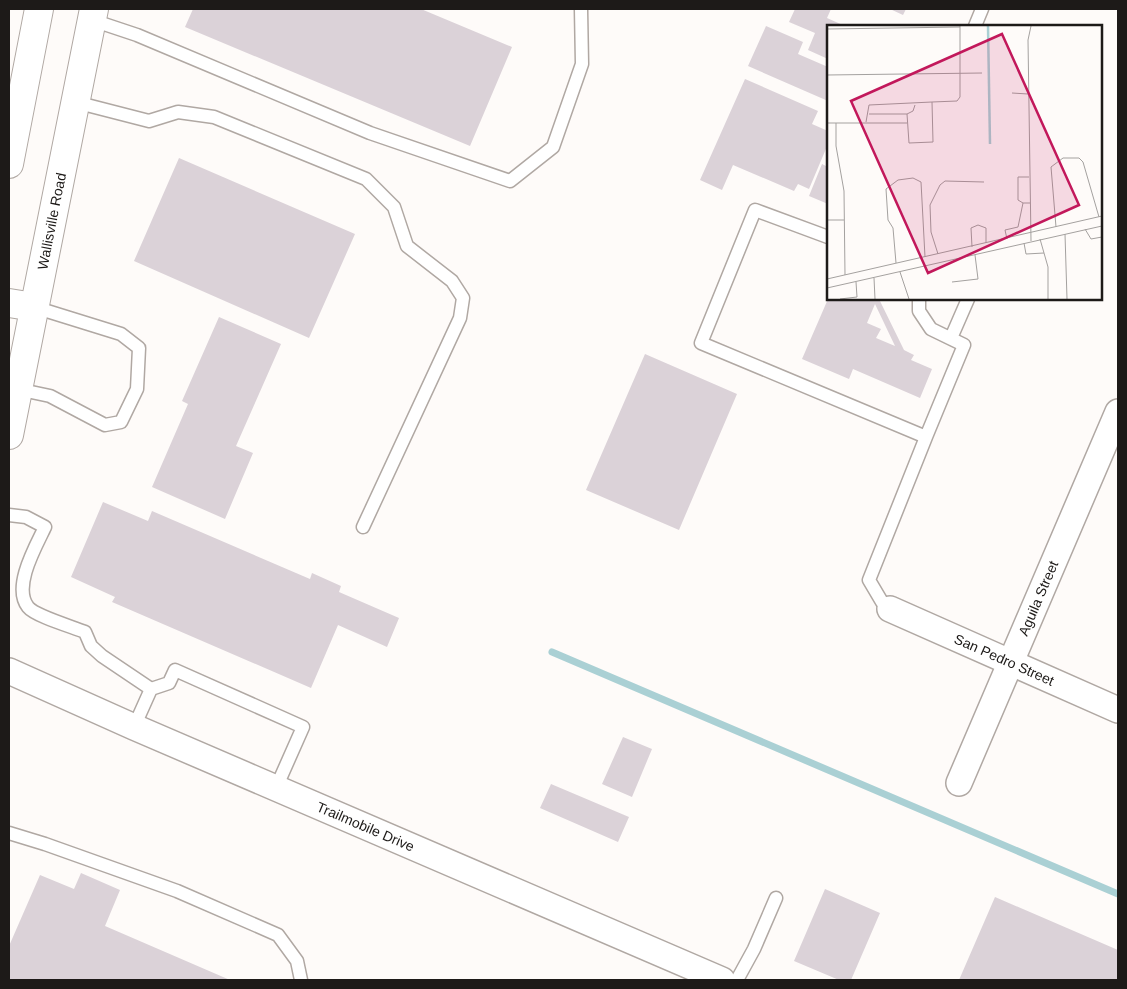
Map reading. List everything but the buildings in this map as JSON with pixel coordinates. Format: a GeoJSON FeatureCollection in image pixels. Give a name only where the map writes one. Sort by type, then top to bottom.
{"type":"FeatureCollection","features":[{"type":"Feature","properties":{"kind":"main road"},"geometry":{"type":"LineString","coordinates":[[9,164],[39,9]]}},
{"type":"Feature","properties":{"kind":"main road","name":"Wallisville Road"},"geometry":{"type":"LineString","coordinates":[[9,435],[18,389],[21,305],[75,102],[93,14]]}},
{"type":"Feature","properties":{"kind":"street","name":"Aguila Street"},"geometry":{"type":"LineString","coordinates":[[959,783],[1118,412]]}},
{"type":"Feature","properties":{"kind":"street","name":"San Pedro Street"},"geometry":{"type":"LineString","coordinates":[[890,609],[1118,710]]}},
{"type":"Feature","properties":{"kind":"street","name":"Trailmobile Drive"},"geometry":{"type":"LineString","coordinates":[[9,671],[134,727],[722,980]]}},
{"type":"Feature","properties":{"kind":"lane"},"geometry":{"type":"LineString","coordinates":[[93,14],[370,132],[510,181],[553,147],[582,64],[580,9]]}},
{"type":"Feature","properties":{"kind":"lane"},"geometry":{"type":"LineString","coordinates":[[975,25],[982,9]]}},
{"type":"Feature","properties":{"kind":"lane"},"geometry":{"type":"LineString","coordinates":[[75,102],[149,121],[178,112],[214,117],[366,179],[394,207],[407,246],[452,281],[463,298],[460,318],[363,527]]}},
{"type":"Feature","properties":{"kind":"lane"},"geometry":{"type":"LineString","coordinates":[[827,236],[755,210],[701,343],[926,436]]}},
{"type":"Feature","properties":{"kind":"lane"},"geometry":{"type":"LineString","coordinates":[[890,609],[882,602],[869,580],[964,345],[931,329],[919,311],[919,300]]}},
{"type":"Feature","properties":{"kind":"lane"},"geometry":{"type":"LineString","coordinates":[[951,338],[968,300]]}},
{"type":"Feature","properties":{"kind":"lane"},"geometry":{"type":"LineString","coordinates":[[18,389],[50,396],[105,425],[121,422],[137,389],[138,348],[121,334],[21,305]]}},
{"type":"Feature","properties":{"kind":"lane"},"geometry":{"type":"LineString","coordinates":[[9,515],[26,517],[45,526],[23,578],[23,593],[28,606],[36,612],[85,632],[91,646],[102,656],[151,689]]}},
{"type":"Feature","properties":{"kind":"lane"},"geometry":{"type":"LineString","coordinates":[[134,727],[151,689],[169,683],[175,670],[303,727],[276,788]]}},
{"type":"Feature","properties":{"kind":"lane"},"geometry":{"type":"LineString","coordinates":[[9,833],[177,891],[278,935],[297,961],[301,980]]}},
{"type":"Feature","properties":{"kind":"lane"},"geometry":{"type":"LineString","coordinates":[[737,980],[754,949],[776,898]]}},
{"type":"Feature","properties":{"kind":"waterway"},"geometry":{"type":"LineString","coordinates":[[552,652],[1118,894]]}}]}
